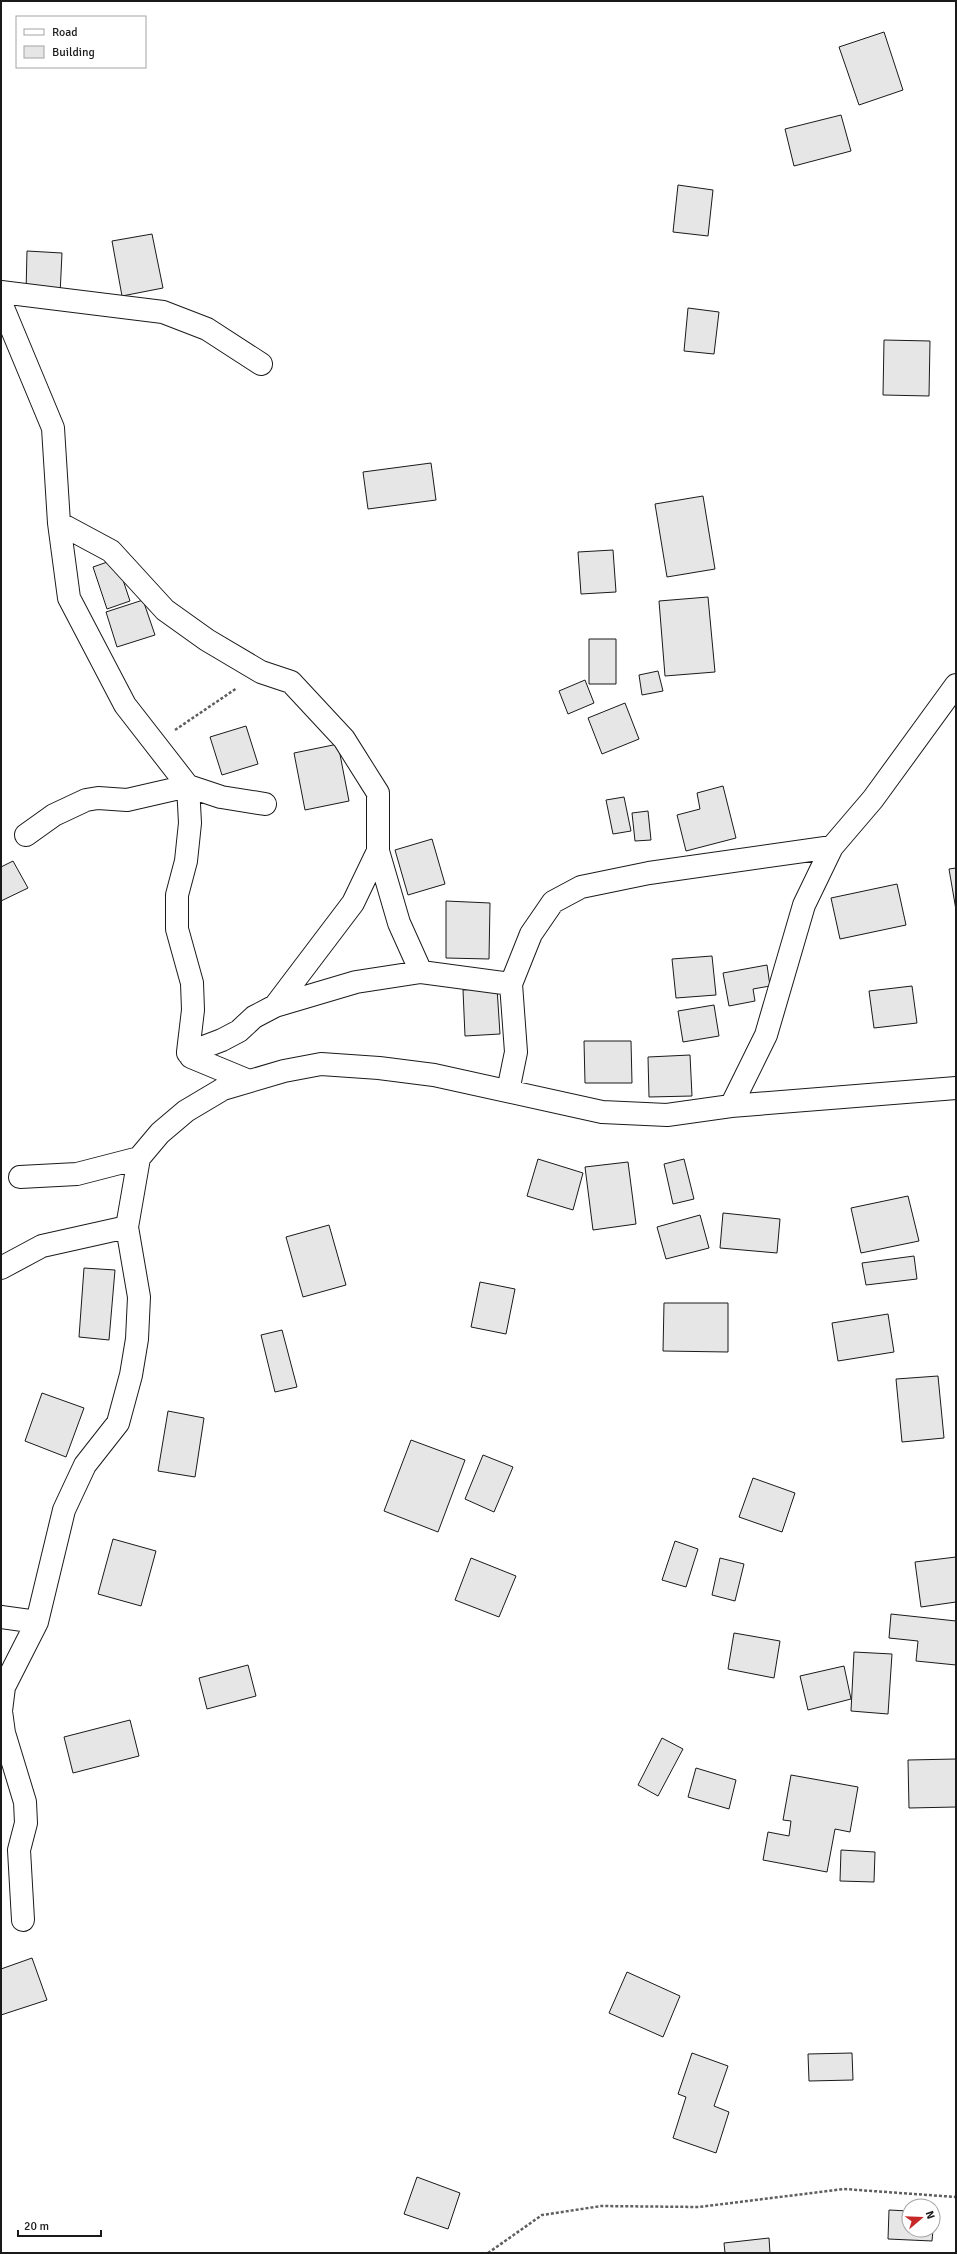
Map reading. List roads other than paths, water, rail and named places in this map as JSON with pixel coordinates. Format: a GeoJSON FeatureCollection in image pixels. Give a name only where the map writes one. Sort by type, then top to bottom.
{"type":"FeatureCollection","features":[{"type":"Feature","properties":{"kind":"street"},"geometry":{"type":"LineString","coordinates":[[1,292],[163,312],[208,329],[261,364]]}},
{"type":"Feature","properties":{"kind":"street"},"geometry":{"type":"LineString","coordinates":[[1,303],[53,428],[58,523],[69,598],[125,705],[188,786],[190,823],[186,861],[178,895],[177,929],[192,983],[194,1010],[187,1043],[188,1053],[191,1057],[249,1081]]}},
{"type":"Feature","properties":{"kind":"street"},"geometry":{"type":"LineString","coordinates":[[58,523],[111,551],[165,610],[207,640],[261,672],[291,682],[348,746],[378,793],[378,851],[399,923],[421,972]]}},
{"type":"Feature","properties":{"kind":"street"},"geometry":{"type":"LineString","coordinates":[[731,1106],[766,1035],[804,905],[832,847],[873,799],[956,685]]}},
{"type":"Feature","properties":{"kind":"street"},"geometry":{"type":"LineString","coordinates":[[26,835],[54,815],[86,800],[98,798],[127,800],[188,786],[221,798],[266,804]]}},
{"type":"Feature","properties":{"kind":"street"},"geometry":{"type":"LineString","coordinates":[[508,1091],[516,1052],[510,984],[531,934],[553,902],[581,887],[649,873],[832,847]]}},
{"type":"Feature","properties":{"kind":"street"},"geometry":{"type":"LineString","coordinates":[[275,1006],[353,902],[378,851]]}},
{"type":"Feature","properties":{"kind":"street"},"geometry":{"type":"LineString","coordinates":[[188,1053],[222,1040],[239,1031],[254,1017],[275,1006],[356,982],[421,972],[510,984]]}},
{"type":"Feature","properties":{"kind":"street"},"geometry":{"type":"LineString","coordinates":[[23,1920],[19,1850],[26,1823],[25,1802],[4,1733],[2,1711],[4,1687],[37,1622],[64,1510],[85,1465],[118,1423],[131,1375],[137,1339],[139,1297],[127,1227],[139,1158],[160,1133],[186,1111],[223,1089],[284,1071],[321,1064],[379,1068],[434,1075],[602,1112],[667,1115],[731,1106],[956,1088]]}},
{"type":"Feature","properties":{"kind":"street"},"geometry":{"type":"LineString","coordinates":[[20,1178],[77,1174],[139,1158]]}},
{"type":"Feature","properties":{"kind":"street"},"geometry":{"type":"LineString","coordinates":[[1,1268],[42,1246],[127,1227]]}},
{"type":"Feature","properties":{"kind":"street"},"geometry":{"type":"LineString","coordinates":[[1,1617],[37,1622]]}}]}
